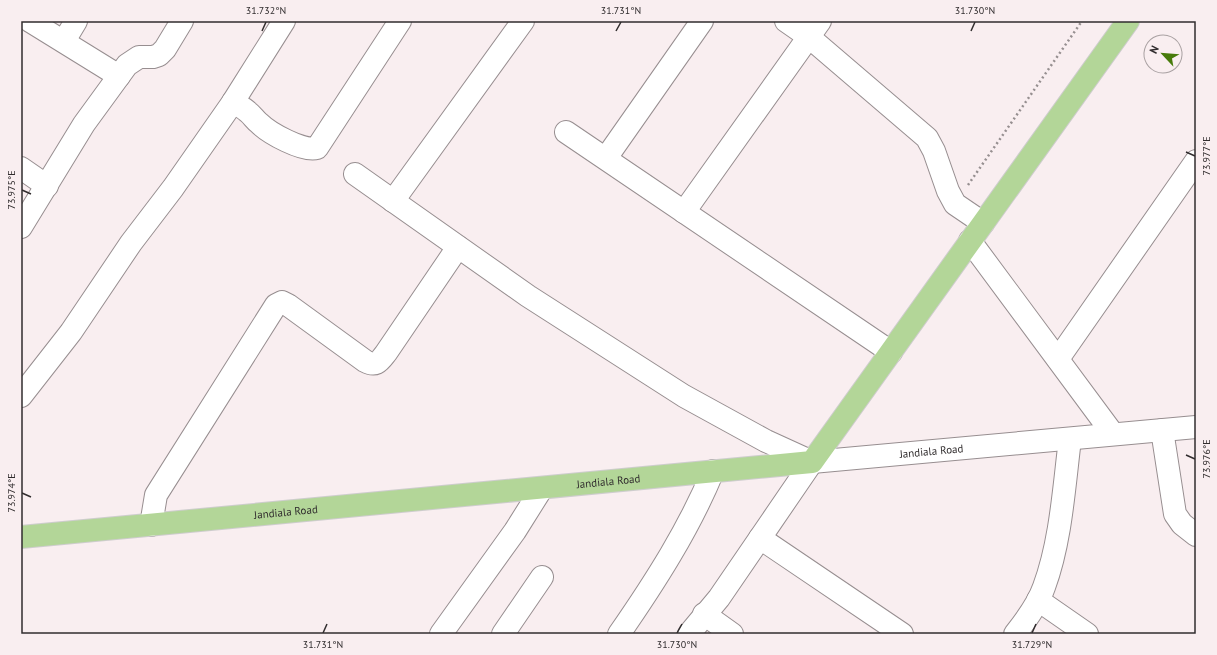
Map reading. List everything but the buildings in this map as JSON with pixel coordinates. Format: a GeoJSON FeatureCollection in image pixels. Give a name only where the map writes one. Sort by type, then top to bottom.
{"type":"FeatureCollection","features":[{"type":"Feature","properties":{"kind":"main road"},"geometry":{"type":"LineString","coordinates":[[812,462],[1128,21]]}},
{"type":"Feature","properties":{"kind":"main road","name":"Jandiala Road"},"geometry":{"type":"LineString","coordinates":[[21,537],[812,462]]}},
{"type":"Feature","properties":{"kind":"street"},"geometry":{"type":"LineString","coordinates":[[30,21],[119,76]]}},
{"type":"Feature","properties":{"kind":"street"},"geometry":{"type":"LineString","coordinates":[[64,41],[76,21]]}},
{"type":"Feature","properties":{"kind":"street"},"geometry":{"type":"LineString","coordinates":[[21,227],[84,124],[127,65],[139,57],[153,57],[159,55],[165,49],[182,21]]}},
{"type":"Feature","properties":{"kind":"street"},"geometry":{"type":"LineString","coordinates":[[21,396],[71,332],[131,243],[173,188],[233,102],[284,21]]}},
{"type":"Feature","properties":{"kind":"street"},"geometry":{"type":"LineString","coordinates":[[233,102],[249,112],[258,123],[268,130],[297,146],[312,150],[317,148],[400,21]]}},
{"type":"Feature","properties":{"kind":"street"},"geometry":{"type":"LineString","coordinates":[[393,201],[523,21]]}},
{"type":"Feature","properties":{"kind":"street"},"geometry":{"type":"LineString","coordinates":[[606,158],[702,21]]}},
{"type":"Feature","properties":{"kind":"street"},"geometry":{"type":"LineString","coordinates":[[786,21],[814,29],[927,138],[934,151],[948,191],[955,204],[983,223]]}},
{"type":"Feature","properties":{"kind":"street"},"geometry":{"type":"LineString","coordinates":[[684,212],[814,29]]}},
{"type":"Feature","properties":{"kind":"street"},"geometry":{"type":"LineString","coordinates":[[566,132],[890,352]]}},
{"type":"Feature","properties":{"kind":"street"},"geometry":{"type":"LineString","coordinates":[[1058,360],[1196,161]]}},
{"type":"Feature","properties":{"kind":"street"},"geometry":{"type":"LineString","coordinates":[[21,168],[47,186]]}},
{"type":"Feature","properties":{"kind":"street"},"geometry":{"type":"LineString","coordinates":[[355,174],[528,296],[684,396],[766,441],[812,462],[719,598],[704,614],[689,634]]}},
{"type":"Feature","properties":{"kind":"street"},"geometry":{"type":"LineString","coordinates":[[970,241],[1113,434]]}},
{"type":"Feature","properties":{"kind":"street"},"geometry":{"type":"LineString","coordinates":[[150,525],[156,495],[276,305],[282,302],[288,305],[365,361],[375,364],[386,353],[458,247]]}},
{"type":"Feature","properties":{"kind":"street","name":"Jandiala Road"},"geometry":{"type":"LineString","coordinates":[[812,462],[1196,427]]}},
{"type":"Feature","properties":{"kind":"street"},"geometry":{"type":"LineString","coordinates":[[1162,430],[1175,514],[1182,524],[1196,535]]}},
{"type":"Feature","properties":{"kind":"street"},"geometry":{"type":"LineString","coordinates":[[1015,634],[1035,607],[1044,587],[1050,567],[1060,521],[1070,439]]}},
{"type":"Feature","properties":{"kind":"street"},"geometry":{"type":"LineString","coordinates":[[619,634],[668,559],[704,493],[713,471]]}},
{"type":"Feature","properties":{"kind":"street"},"geometry":{"type":"LineString","coordinates":[[440,634],[515,531],[542,488]]}},
{"type":"Feature","properties":{"kind":"street"},"geometry":{"type":"LineString","coordinates":[[760,538],[902,634]]}},
{"type":"Feature","properties":{"kind":"street"},"geometry":{"type":"LineString","coordinates":[[503,634],[542,577]]}},
{"type":"Feature","properties":{"kind":"street"},"geometry":{"type":"LineString","coordinates":[[1038,600],[1087,634]]}},
{"type":"Feature","properties":{"kind":"street"},"geometry":{"type":"LineString","coordinates":[[704,614],[732,634]]}},
{"type":"Feature","properties":{"kind":"path"},"geometry":{"type":"LineString","coordinates":[[955,204],[1082,21]]}}]}
